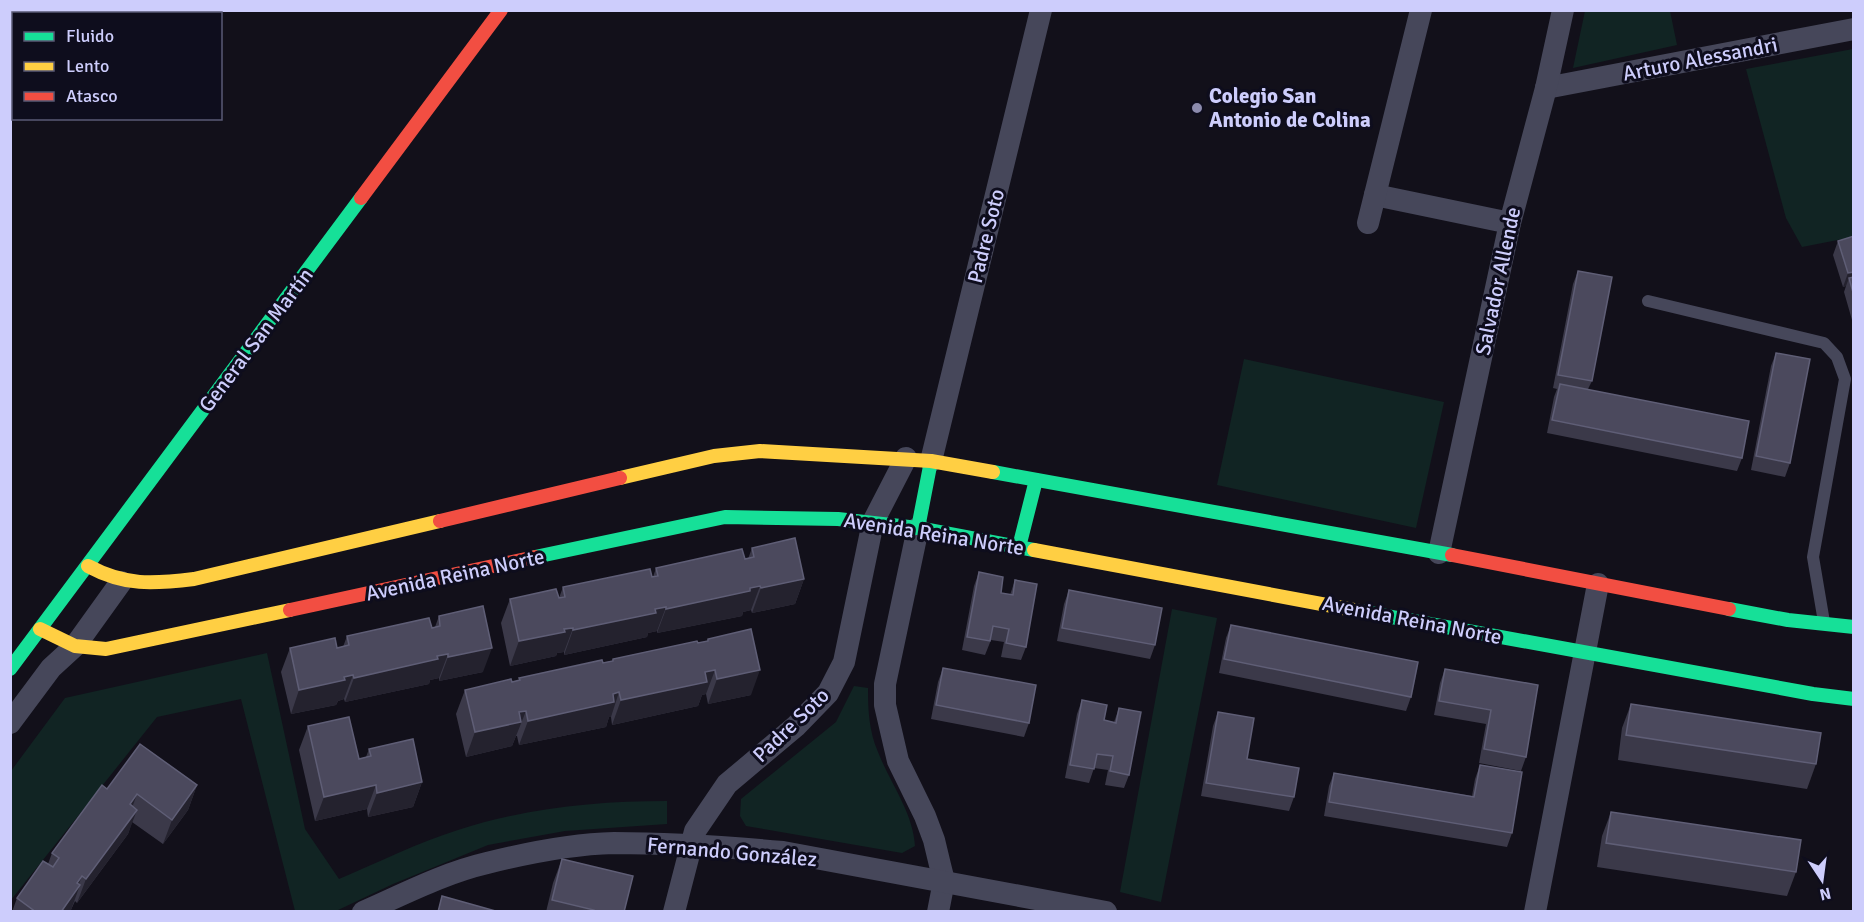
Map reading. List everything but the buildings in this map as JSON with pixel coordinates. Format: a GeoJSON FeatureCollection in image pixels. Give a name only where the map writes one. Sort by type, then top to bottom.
{"type":"FeatureCollection","features":[{"type":"Feature","properties":{"kind":"street","name":"General San Martín"},"geometry":{"type":"LineString","coordinates":[[10,669],[501,10]]}},
{"type":"Feature","properties":{"kind":"street","name":"Padre Soto"},"geometry":{"type":"LineString","coordinates":[[931,461],[1041,10]]}},
{"type":"Feature","properties":{"kind":"street"},"geometry":{"type":"LineString","coordinates":[[1368,223],[1421,10]]}},
{"type":"Feature","properties":{"kind":"street","name":"Salvador Allende"},"geometry":{"type":"LineString","coordinates":[[1439,553],[1510,223],[1546,88],[1563,10]]}},
{"type":"Feature","properties":{"kind":"street","name":"Arturo Alessandri"},"geometry":{"type":"LineString","coordinates":[[1546,88],[1854,29]]}},
{"type":"Feature","properties":{"kind":"street"},"geometry":{"type":"LineString","coordinates":[[1375,195],[1510,223]]}},
{"type":"Feature","properties":{"kind":"street"},"geometry":{"type":"LineString","coordinates":[[88,566],[105,577],[121,582],[151,584],[194,579],[714,456],[760,451],[931,461],[1825,626],[1854,627]]}},
{"type":"Feature","properties":{"kind":"street","name":"Padre Soto"},"geometry":{"type":"LineString","coordinates":[[674,912],[695,831],[727,784],[796,726],[828,693],[844,662],[873,522],[906,458]]}},
{"type":"Feature","properties":{"kind":"street"},"geometry":{"type":"LineString","coordinates":[[931,461],[885,684],[885,705],[898,761],[934,840],[944,881],[938,912]]}},
{"type":"Feature","properties":{"kind":"street"},"geometry":{"type":"LineString","coordinates":[[1019,547],[1036,480]]}},
{"type":"Feature","properties":{"kind":"street","name":"Avenida Reina Norte"},"geometry":{"type":"LineString","coordinates":[[40,629],[75,646],[106,649],[725,517],[873,522],[918,528],[1813,694],[1854,699]]}},
{"type":"Feature","properties":{"kind":"street"},"geometry":{"type":"LineString","coordinates":[[10,723],[51,668],[75,646],[121,582]]}},
{"type":"Feature","properties":{"kind":"street"},"geometry":{"type":"LineString","coordinates":[[1535,912],[1598,584]]}},
{"type":"Feature","properties":{"kind":"street","name":"Fernando González"},"geometry":{"type":"LineString","coordinates":[[363,912],[436,879],[486,863],[555,850],[612,843],[783,852],[1106,912]]}},
{"type":"Feature","properties":{"kind":"lane"},"geometry":{"type":"LineString","coordinates":[[1648,301],[1824,343],[1836,357],[1845,379],[1813,557],[1825,626]]}},
{"type":"Feature","properties":{"kind":"green space"},"geometry":{"type":"Polygon","coordinates":[[[1585,11],[1670,11],[1677,45],[1573,68],[1585,11]]]}},
{"type":"Feature","properties":{"kind":"green space"},"geometry":{"type":"Polygon","coordinates":[[[1853,49],[1853,237],[1802,247],[1786,218],[1746,69],[1853,49]]]}},
{"type":"Feature","properties":{"kind":"green space"},"geometry":{"type":"Polygon","coordinates":[[[1244,359],[1444,402],[1416,528],[1217,485],[1244,359]]]}},
{"type":"Feature","properties":{"kind":"green space"},"geometry":{"type":"Polygon","coordinates":[[[1172,609],[1217,618],[1161,902],[1120,892],[1172,609]]]}},
{"type":"Feature","properties":{"kind":"green space"},"geometry":{"type":"Polygon","coordinates":[[[267,653],[305,829],[339,879],[443,835],[483,822],[535,811],[614,802],[667,801],[667,824],[565,831],[488,845],[393,884],[336,911],[295,911],[241,699],[157,717],[11,900],[11,771],[65,698],[267,653]]]}},
{"type":"Feature","properties":{"kind":"green space"},"geometry":{"type":"Polygon","coordinates":[[[854,686],[868,688],[871,729],[875,744],[906,809],[915,846],[902,853],[746,826],[740,816],[741,799],[836,722],[854,686]]]}},
{"type":"Feature","properties":{"kind":"traffic: fast"},"geometry":{"type":"LineString","coordinates":[[10,669],[361,198]]}},
{"type":"Feature","properties":{"kind":"traffic: fast"},"geometry":{"type":"LineString","coordinates":[[918,528],[931,461]]}},
{"type":"Feature","properties":{"kind":"traffic: fast"},"geometry":{"type":"LineString","coordinates":[[993,472],[1452,555]]}},
{"type":"Feature","properties":{"kind":"traffic: fast"},"geometry":{"type":"LineString","coordinates":[[1019,547],[1036,480]]}},
{"type":"Feature","properties":{"kind":"traffic: fast"},"geometry":{"type":"LineString","coordinates":[[535,557],[725,517],[838,519],[918,528],[1034,550]]}},
{"type":"Feature","properties":{"kind":"traffic: fast"},"geometry":{"type":"LineString","coordinates":[[1729,609],[1788,620],[1854,627]]}},
{"type":"Feature","properties":{"kind":"traffic: fast"},"geometry":{"type":"LineString","coordinates":[[1359,611],[1813,694],[1854,699]]}},
{"type":"Feature","properties":{"kind":"traffic: slow"},"geometry":{"type":"LineString","coordinates":[[620,478],[714,456],[760,451],[931,461],[993,472]]}},
{"type":"Feature","properties":{"kind":"traffic: slow"},"geometry":{"type":"LineString","coordinates":[[88,566],[101,573],[140,582],[194,579],[440,521]]}},
{"type":"Feature","properties":{"kind":"traffic: slow"},"geometry":{"type":"LineString","coordinates":[[1034,550],[1359,611]]}},
{"type":"Feature","properties":{"kind":"traffic: slow"},"geometry":{"type":"LineString","coordinates":[[40,629],[75,646],[106,649],[290,610]]}},
{"type":"Feature","properties":{"kind":"traffic: jam"},"geometry":{"type":"LineString","coordinates":[[361,198],[501,10]]}},
{"type":"Feature","properties":{"kind":"traffic: jam"},"geometry":{"type":"LineString","coordinates":[[440,521],[620,478]]}},
{"type":"Feature","properties":{"kind":"traffic: jam"},"geometry":{"type":"LineString","coordinates":[[1452,555],[1729,609]]}},
{"type":"Feature","properties":{"kind":"traffic: jam"},"geometry":{"type":"LineString","coordinates":[[290,610],[535,557]]}},
{"type":"Feature","properties":{"kind":"place","name":"Colegio San Antonio de Colina"},"geometry":{"type":"Point","coordinates":[1197,108]}}]}
